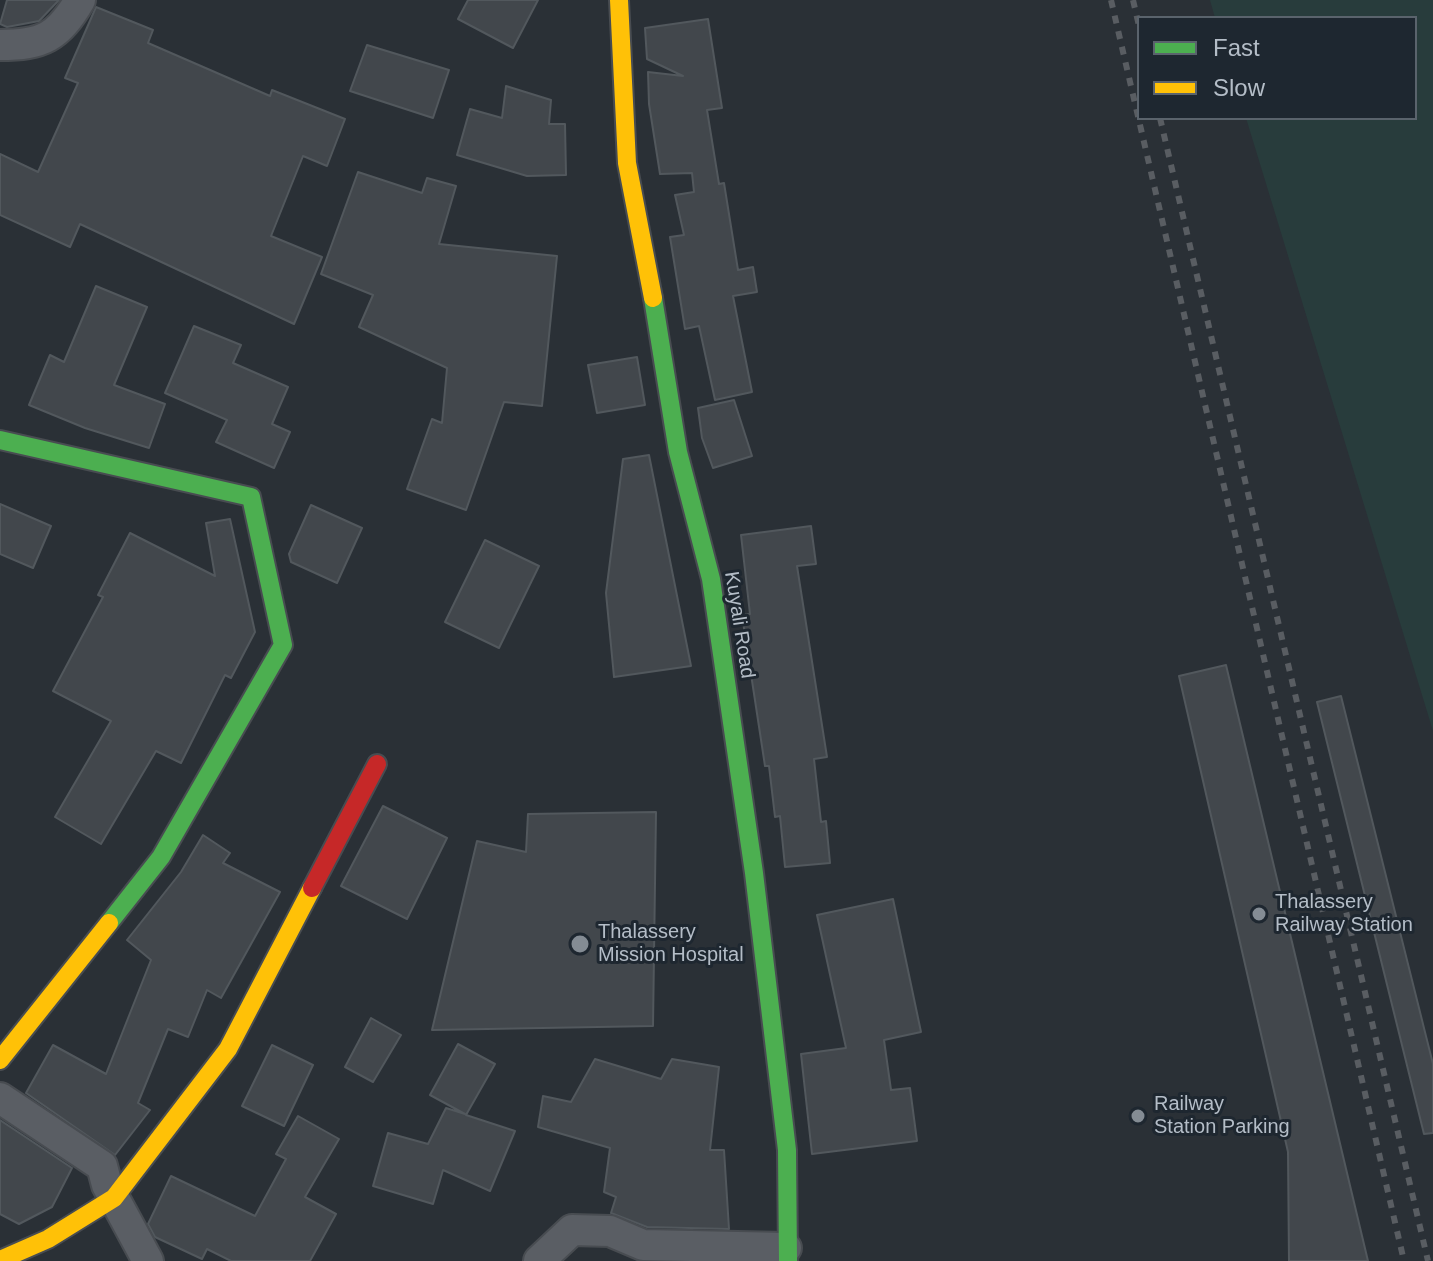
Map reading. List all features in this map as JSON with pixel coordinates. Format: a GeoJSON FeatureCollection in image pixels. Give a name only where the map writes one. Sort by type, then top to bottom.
{"type":"FeatureCollection","features":[{"type":"Feature","properties":{"kind":"street"},"geometry":{"type":"LineString","coordinates":[[0,45],[39,42],[59,31],[80,0]]}},
{"type":"Feature","properties":{"kind":"street","name":"Kuyali Road"},"geometry":{"type":"LineString","coordinates":[[619,0],[627,163],[670,385],[678,452],[711,579],[754,873],[787,1150],[787,1255]]}},
{"type":"Feature","properties":{"kind":"street"},"geometry":{"type":"LineString","coordinates":[[0,440],[251,497],[283,645],[161,857],[0,1060]]}},
{"type":"Feature","properties":{"kind":"street"},"geometry":{"type":"LineString","coordinates":[[0,1260],[48,1239],[114,1198],[228,1049],[377,764]]}},
{"type":"Feature","properties":{"kind":"street"},"geometry":{"type":"LineString","coordinates":[[0,1098],[102,1166],[114,1198],[148,1261]]}},
{"type":"Feature","properties":{"kind":"street"},"geometry":{"type":"LineString","coordinates":[[539,1261],[572,1230],[610,1231],[643,1245],[787,1255]]}},
{"type":"Feature","properties":{"kind":"green space"},"geometry":{"type":"Polygon","coordinates":[[[1210,0],[1433,0],[1433,731],[1247,120],[1417,120],[1417,16],[1214,16],[1210,0]]]}},
{"type":"Feature","properties":{"kind":"building"},"geometry":{"type":"Polygon","coordinates":[[[7,0],[59,0],[39,21],[7,27],[0,24],[7,0]]]}},
{"type":"Feature","properties":{"kind":"building"},"geometry":{"type":"Polygon","coordinates":[[[468,0],[538,0],[513,48],[458,19],[468,0]]]}},
{"type":"Feature","properties":{"kind":"building"},"geometry":{"type":"Polygon","coordinates":[[[96,7],[153,30],[148,43],[270,96],[272,90],[345,119],[327,166],[303,156],[271,236],[322,257],[294,324],[80,224],[70,247],[0,215],[0,154],[38,172],[78,83],[65,78],[96,7]]]}},
{"type":"Feature","properties":{"kind":"building"},"geometry":{"type":"Polygon","coordinates":[[[708,19],[722,108],[707,110],[719,184],[724,183],[738,270],[753,267],[757,292],[733,296],[752,392],[715,400],[699,326],[685,329],[670,237],[684,235],[675,195],[694,192],[692,173],[660,174],[649,104],[648,72],[683,76],[647,59],[645,28],[708,19]]]}},
{"type":"Feature","properties":{"kind":"building"},"geometry":{"type":"Polygon","coordinates":[[[367,45],[449,70],[433,118],[350,91],[367,45]]]}},
{"type":"Feature","properties":{"kind":"building"},"geometry":{"type":"Polygon","coordinates":[[[506,86],[551,100],[549,124],[565,124],[566,175],[527,176],[457,155],[470,109],[502,118],[506,86]]]}},
{"type":"Feature","properties":{"kind":"building"},"geometry":{"type":"Polygon","coordinates":[[[358,172],[422,193],[427,178],[456,186],[439,244],[557,256],[542,406],[504,402],[466,510],[407,489],[432,419],[442,423],[447,368],[359,327],[373,295],[321,274],[358,172]]]}},
{"type":"Feature","properties":{"kind":"building"},"geometry":{"type":"Polygon","coordinates":[[[96,286],[147,307],[114,385],[165,404],[149,448],[85,428],[29,405],[50,355],[64,362],[96,286]]]}},
{"type":"Feature","properties":{"kind":"building"},"geometry":{"type":"Polygon","coordinates":[[[194,326],[241,345],[233,363],[288,387],[272,424],[290,432],[274,468],[216,442],[227,420],[165,393],[194,326]]]}},
{"type":"Feature","properties":{"kind":"building"},"geometry":{"type":"Polygon","coordinates":[[[637,357],[645,405],[597,413],[588,365],[637,357]]]}},
{"type":"Feature","properties":{"kind":"building"},"geometry":{"type":"Polygon","coordinates":[[[734,400],[752,456],[713,468],[702,438],[698,408],[734,400]]]}},
{"type":"Feature","properties":{"kind":"building"},"geometry":{"type":"Polygon","coordinates":[[[649,455],[691,666],[614,677],[606,593],[623,459],[649,455]]]}},
{"type":"Feature","properties":{"kind":"building"},"geometry":{"type":"Polygon","coordinates":[[[0,504],[51,526],[33,568],[0,554],[0,504]]]}},
{"type":"Feature","properties":{"kind":"building"},"geometry":{"type":"Polygon","coordinates":[[[311,505],[362,528],[337,583],[291,562],[289,554],[311,505]]]}},
{"type":"Feature","properties":{"kind":"building"},"geometry":{"type":"Polygon","coordinates":[[[230,519],[255,632],[231,678],[225,675],[181,763],[156,751],[101,844],[55,817],[111,721],[53,691],[103,597],[98,595],[130,533],[215,576],[206,523],[230,519]]]}},
{"type":"Feature","properties":{"kind":"building"},"geometry":{"type":"Polygon","coordinates":[[[811,526],[816,564],[797,566],[827,757],[814,759],[821,822],[826,821],[830,863],[785,867],[780,816],[775,817],[769,766],[765,766],[742,615],[750,614],[741,535],[811,526]]]}},
{"type":"Feature","properties":{"kind":"building"},"geometry":{"type":"Polygon","coordinates":[[[485,540],[539,566],[499,648],[445,622],[485,540]]]}},
{"type":"Feature","properties":{"kind":"building","name":"Thalassery Railway Station"},"geometry":{"type":"Polygon","coordinates":[[[1226,665],[1368,1261],[1289,1261],[1288,1152],[1179,676],[1226,665]]]}},
{"type":"Feature","properties":{"kind":"building","name":"Thalassery Railway Station"},"geometry":{"type":"Polygon","coordinates":[[[1341,696],[1433,1064],[1433,1133],[1424,1134],[1317,702],[1341,696]]]}},
{"type":"Feature","properties":{"kind":"building"},"geometry":{"type":"Polygon","coordinates":[[[383,806],[447,838],[407,919],[341,886],[383,806]]]}},
{"type":"Feature","properties":{"kind":"building"},"geometry":{"type":"Polygon","coordinates":[[[656,812],[653,1026],[432,1030],[477,841],[526,852],[528,814],[656,812]]]}},
{"type":"Feature","properties":{"kind":"building"},"geometry":{"type":"Polygon","coordinates":[[[203,835],[230,853],[223,863],[280,892],[221,998],[207,990],[188,1037],[168,1029],[138,1103],[150,1110],[115,1155],[26,1093],[53,1045],[106,1074],[151,960],[127,940],[181,872],[203,835]]]}},
{"type":"Feature","properties":{"kind":"building"},"geometry":{"type":"Polygon","coordinates":[[[893,899],[921,1032],[884,1040],[891,1090],[910,1088],[917,1141],[812,1154],[801,1054],[846,1048],[817,915],[893,899]]]}},
{"type":"Feature","properties":{"kind":"building"},"geometry":{"type":"Polygon","coordinates":[[[371,1018],[401,1035],[373,1082],[345,1067],[371,1018]]]}},
{"type":"Feature","properties":{"kind":"building"},"geometry":{"type":"Polygon","coordinates":[[[458,1044],[495,1064],[466,1115],[515,1131],[490,1191],[443,1170],[433,1204],[373,1186],[388,1133],[428,1144],[446,1108],[465,1114],[430,1095],[458,1044]]]}},
{"type":"Feature","properties":{"kind":"building"},"geometry":{"type":"Polygon","coordinates":[[[272,1045],[313,1065],[284,1126],[242,1106],[272,1045]]]}},
{"type":"Feature","properties":{"kind":"building"},"geometry":{"type":"Polygon","coordinates":[[[595,1059],[661,1079],[672,1059],[719,1067],[710,1150],[724,1150],[729,1229],[647,1227],[611,1213],[616,1197],[604,1192],[610,1148],[538,1127],[543,1096],[571,1102],[595,1059]]]}},
{"type":"Feature","properties":{"kind":"building"},"geometry":{"type":"Polygon","coordinates":[[[298,1116],[339,1139],[305,1197],[336,1214],[310,1261],[231,1261],[207,1249],[202,1259],[155,1237],[148,1224],[171,1176],[255,1216],[286,1159],[276,1154],[298,1116]]]}},
{"type":"Feature","properties":{"kind":"building"},"geometry":{"type":"Polygon","coordinates":[[[0,1120],[72,1168],[52,1207],[19,1224],[0,1214],[0,1120]]]}},
{"type":"Feature","properties":{"kind":"railway"},"geometry":{"type":"LineString","coordinates":[[1111,0],[1137,112]]}},
{"type":"Feature","properties":{"kind":"railway"},"geometry":{"type":"LineString","coordinates":[[1133,0],[1137,17]]}},
{"type":"Feature","properties":{"kind":"railway"},"geometry":{"type":"LineString","coordinates":[[1139,120],[1404,1261]]}},
{"type":"Feature","properties":{"kind":"railway"},"geometry":{"type":"LineString","coordinates":[[1160,120],[1428,1261]]}},
{"type":"Feature","properties":{"kind":"traffic: fast"},"geometry":{"type":"LineString","coordinates":[[653,298],[678,452],[711,579],[754,873],[787,1150],[788,1261]]}},
{"type":"Feature","properties":{"kind":"traffic: fast"},"geometry":{"type":"LineString","coordinates":[[0,440],[251,497],[283,645],[161,857],[109,923]]}},
{"type":"Feature","properties":{"kind":"traffic: slow"},"geometry":{"type":"LineString","coordinates":[[619,0],[627,163],[653,298]]}},
{"type":"Feature","properties":{"kind":"traffic: slow"},"geometry":{"type":"LineString","coordinates":[[0,1260],[48,1239],[114,1198],[228,1049],[312,888]]}},
{"type":"Feature","properties":{"kind":"traffic: slow"},"geometry":{"type":"LineString","coordinates":[[0,1060],[109,923]]}},
{"type":"Feature","properties":{"kind":"traffic: jam"},"geometry":{"type":"LineString","coordinates":[[312,888],[377,764]]}},
{"type":"Feature","properties":{"kind":"place","name":"Thalassery Railway Station"},"geometry":{"type":"Point","coordinates":[1259,914]}},
{"type":"Feature","properties":{"kind":"place","name":"Thalassery Mission Hospital"},"geometry":{"type":"Point","coordinates":[580,944]}},
{"type":"Feature","properties":{"kind":"place","name":"Railway Station Parking"},"geometry":{"type":"Point","coordinates":[1138,1116]}}]}
